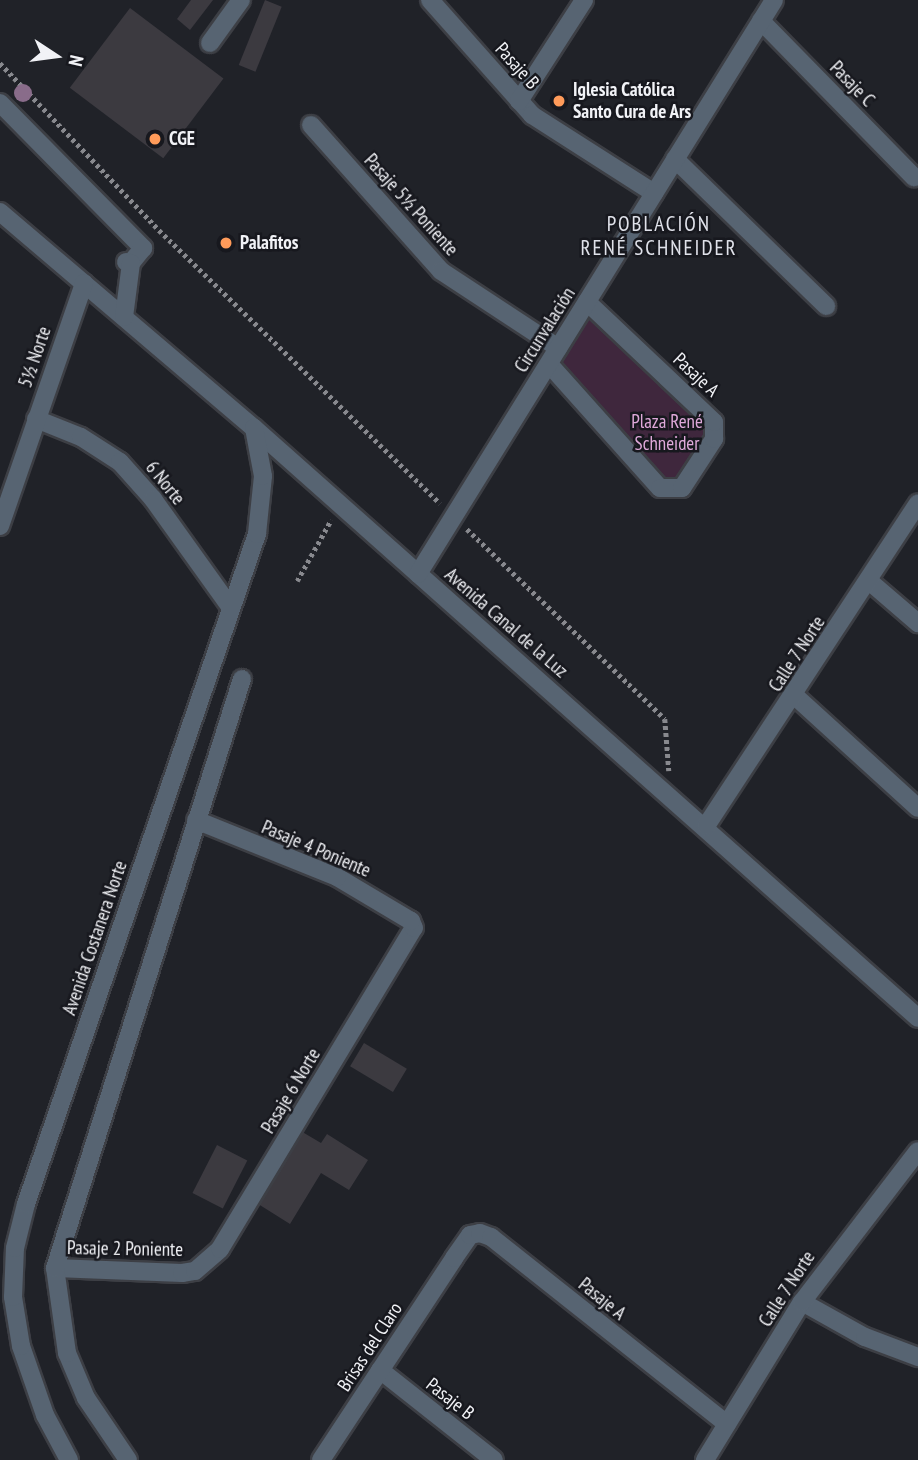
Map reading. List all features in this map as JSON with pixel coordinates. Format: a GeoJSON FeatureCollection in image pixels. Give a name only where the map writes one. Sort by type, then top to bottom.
{"type":"FeatureCollection","features":[{"type":"Feature","properties":{"kind":"street"},"geometry":{"type":"LineString","coordinates":[[210,43],[241,0]]}},
{"type":"Feature","properties":{"kind":"street","name":"Pasaje B"},"geometry":{"type":"LineString","coordinates":[[430,0],[519,101],[548,128],[654,193]]}},
{"type":"Feature","properties":{"kind":"street"},"geometry":{"type":"LineString","coordinates":[[519,101],[584,0]]}},
{"type":"Feature","properties":{"kind":"street","name":"Circunvalación"},"geometry":{"type":"LineString","coordinates":[[418,574],[774,0]]}},
{"type":"Feature","properties":{"kind":"street","name":"Pasaje C"},"geometry":{"type":"LineString","coordinates":[[761,21],[914,177]]}},
{"type":"Feature","properties":{"kind":"street"},"geometry":{"type":"LineString","coordinates":[[0,103],[143,248],[128,263],[124,317]]}},
{"type":"Feature","properties":{"kind":"street","name":"Pasaje 5½ Poniente"},"geometry":{"type":"LineString","coordinates":[[311,125],[441,271],[558,348]]}},
{"type":"Feature","properties":{"kind":"street"},"geometry":{"type":"LineString","coordinates":[[675,159],[826,306]]}},
{"type":"Feature","properties":{"kind":"street","name":"Avenida Canal de la Luz"},"geometry":{"type":"LineString","coordinates":[[0,212],[254,428],[706,826],[918,1018]]}},
{"type":"Feature","properties":{"kind":"street","name":"Avenida Canal de la Luz"},"geometry":{"type":"LineString","coordinates":[[0,225],[63,264]]}},
{"type":"Feature","properties":{"kind":"street","name":"5½ Norte"},"geometry":{"type":"LineString","coordinates":[[0,526],[84,283]]}},
{"type":"Feature","properties":{"kind":"street","name":"Pasaje A"},"geometry":{"type":"LineString","coordinates":[[549,364],[660,488],[675,491],[687,482],[710,447],[714,422],[587,302]]}},
{"type":"Feature","properties":{"kind":"street","name":"6 Norte"},"geometry":{"type":"LineString","coordinates":[[36,419],[81,437],[120,463],[153,499],[231,608]]}},
{"type":"Feature","properties":{"kind":"street","name":"Avenida Costanera Norte"},"geometry":{"type":"LineString","coordinates":[[69,1460],[45,1415],[21,1346],[13,1297],[15,1248],[26,1204],[231,608],[264,499],[254,428]]}},
{"type":"Feature","properties":{"kind":"street","name":"Calle 7 Norte"},"geometry":{"type":"LineString","coordinates":[[706,826],[795,696],[918,503]]}},
{"type":"Feature","properties":{"kind":"street"},"geometry":{"type":"LineString","coordinates":[[869,581],[918,623]]}},
{"type":"Feature","properties":{"kind":"street"},"geometry":{"type":"LineString","coordinates":[[128,1460],[86,1398],[67,1353],[55,1268],[242,679]]}},
{"type":"Feature","properties":{"kind":"street"},"geometry":{"type":"LineString","coordinates":[[795,696],[918,808]]}},
{"type":"Feature","properties":{"kind":"street","name":"Pasaje 4 Poniente"},"geometry":{"type":"LineString","coordinates":[[196,820],[337,877],[414,926]]}},
{"type":"Feature","properties":{"kind":"street","name":"Pasaje 6 Norte"},"geometry":{"type":"LineString","coordinates":[[195,1271],[220,1249],[414,926]]}},
{"type":"Feature","properties":{"kind":"street","name":"Calle 7 Norte"},"geometry":{"type":"LineString","coordinates":[[705,1460],[802,1301],[843,1242],[918,1151]]}},
{"type":"Feature","properties":{"kind":"street","name":"Pasaje A"},"geometry":{"type":"LineString","coordinates":[[454,1258],[470,1235],[492,1237],[727,1424]]}},
{"type":"Feature","properties":{"kind":"street","name":"Brisas del Claro"},"geometry":{"type":"LineString","coordinates":[[321,1460],[454,1258]]}},
{"type":"Feature","properties":{"kind":"street","name":"Pasaje 2 Poniente"},"geometry":{"type":"LineString","coordinates":[[55,1268],[195,1271]]}},
{"type":"Feature","properties":{"kind":"street"},"geometry":{"type":"LineString","coordinates":[[802,1301],[864,1337],[918,1356]]}},
{"type":"Feature","properties":{"kind":"street","name":"Pasaje B"},"geometry":{"type":"LineString","coordinates":[[380,1370],[494,1460]]}},
{"type":"Feature","properties":{"kind":"path"},"geometry":{"type":"LineString","coordinates":[[0,63],[159,230],[665,719],[670,795]]}},
{"type":"Feature","properties":{"kind":"path"},"geometry":{"type":"LineString","coordinates":[[298,580],[340,505]]}},
{"type":"Feature","properties":{"kind":"green space","name":"Plaza René Schneider"},"geometry":{"type":"Polygon","coordinates":[[[587,302],[714,422],[675,491],[549,364],[587,302]]]}},
{"type":"Feature","properties":{"kind":"building"},"geometry":{"type":"Polygon","coordinates":[[[191,0],[213,0],[190,30],[177,19],[191,0]]]}},
{"type":"Feature","properties":{"kind":"building"},"geometry":{"type":"Polygon","coordinates":[[[265,0],[282,7],[255,72],[239,65],[265,0]]]}},
{"type":"Feature","properties":{"kind":"building"},"geometry":{"type":"Polygon","coordinates":[[[130,8],[223,78],[163,158],[70,88],[130,8]]]}},
{"type":"Feature","properties":{"kind":"building"},"geometry":{"type":"Polygon","coordinates":[[[364,1043],[407,1069],[393,1092],[350,1066],[364,1043]]]}},
{"type":"Feature","properties":{"kind":"building"},"geometry":{"type":"Polygon","coordinates":[[[299,1130],[321,1143],[327,1134],[368,1160],[349,1190],[321,1173],[290,1224],[255,1202],[299,1130]]]}},
{"type":"Feature","properties":{"kind":"building"},"geometry":{"type":"Polygon","coordinates":[[[217,1145],[247,1160],[223,1209],[192,1193],[217,1145]]]}},
{"type":"Feature","properties":{"kind":"place","name":"Iglesia Católica Santo Cura de Ars"},"geometry":{"type":"Point","coordinates":[559,101]}},
{"type":"Feature","properties":{"kind":"place","name":"CGE"},"geometry":{"type":"Point","coordinates":[155,139]}},
{"type":"Feature","properties":{"kind":"place","name":"Palafitos"},"geometry":{"type":"Point","coordinates":[226,243]}},
{"type":"Feature","properties":{"kind":"district","name":"POBLACIÓN RENÉ SCHNEIDER"},"geometry":{"type":"Point","coordinates":[659,236]}}]}
